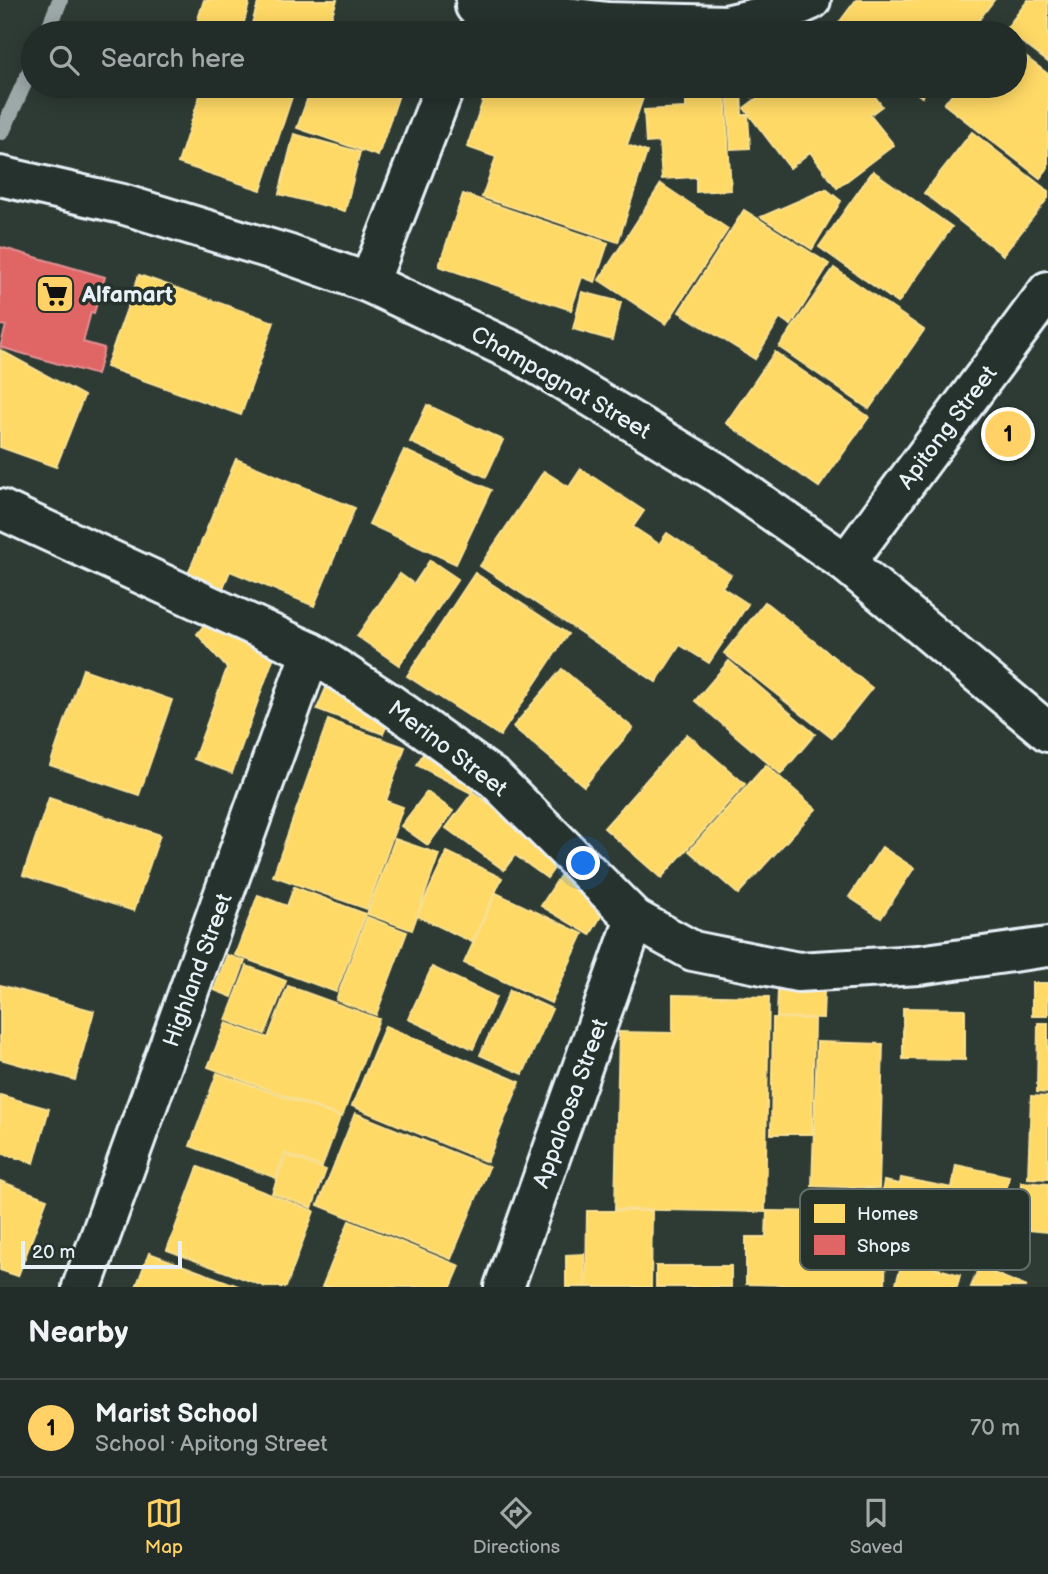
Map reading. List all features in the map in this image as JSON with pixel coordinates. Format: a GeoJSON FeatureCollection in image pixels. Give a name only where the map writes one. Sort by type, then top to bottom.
{"type":"FeatureCollection","features":[{"type":"Feature","properties":{"kind":"street"},"geometry":{"type":"LineString","coordinates":[[743,21],[786,11],[811,0]]}},
{"type":"Feature","properties":{"kind":"street"},"geometry":{"type":"LineString","coordinates":[[471,13],[593,21]]}},
{"type":"Feature","properties":{"kind":"street"},"geometry":{"type":"LineString","coordinates":[[369,283],[440,98]]}},
{"type":"Feature","properties":{"kind":"street","name":"Champagnat Street"},"geometry":{"type":"LineString","coordinates":[[0,176],[122,204],[234,236],[369,283],[520,354],[716,472],[846,563],[1048,732]]}},
{"type":"Feature","properties":{"kind":"street","name":"Apitong Street"},"geometry":{"type":"LineString","coordinates":[[846,563],[1048,291]]}},
{"type":"Feature","properties":{"kind":"street","name":"Merino Street"},"geometry":{"type":"LineString","coordinates":[[0,509],[311,652],[389,703],[495,779],[635,919],[692,950],[798,972],[919,965],[1048,947]]}},
{"type":"Feature","properties":{"kind":"street","name":"Highland Street"},"geometry":{"type":"LineString","coordinates":[[82,1287],[311,652]]}},
{"type":"Feature","properties":{"kind":"street","name":"Appaloosa Street"},"geometry":{"type":"LineString","coordinates":[[504,1287],[635,919]]}},
{"type":"Feature","properties":{"kind":"building: Homes"},"geometry":{"type":"Polygon","coordinates":[[[204,0],[250,0],[244,21],[197,21],[204,0]]]}},
{"type":"Feature","properties":{"kind":"building: Homes"},"geometry":{"type":"Polygon","coordinates":[[[259,0],[337,0],[330,21],[253,21],[259,0]]]}},
{"type":"Feature","properties":{"kind":"building: Homes"},"geometry":{"type":"Polygon","coordinates":[[[856,0],[994,0],[978,21],[840,21],[856,0]]]}},
{"type":"Feature","properties":{"kind":"building: Homes"},"geometry":{"type":"Polygon","coordinates":[[[1028,0],[1048,0],[1048,62],[1027,46],[1027,21],[1012,21],[1028,0]]]}},
{"type":"Feature","properties":{"kind":"building: Homes"},"geometry":{"type":"Polygon","coordinates":[[[1027,58],[1048,74],[1048,168],[1040,178],[944,104],[949,98],[1027,98],[1027,58]]]}},
{"type":"Feature","properties":{"kind":"building: Homes"},"geometry":{"type":"Polygon","coordinates":[[[199,98],[292,98],[261,190],[178,163],[199,98]]]}},
{"type":"Feature","properties":{"kind":"building: Homes"},"geometry":{"type":"Polygon","coordinates":[[[308,98],[398,98],[378,156],[297,128],[308,98]]]}},
{"type":"Feature","properties":{"kind":"building: Homes"},"geometry":{"type":"Polygon","coordinates":[[[484,98],[643,98],[627,145],[647,152],[618,242],[482,197],[496,157],[467,147],[484,98]]]}},
{"type":"Feature","properties":{"kind":"building: Homes"},"geometry":{"type":"Polygon","coordinates":[[[686,98],[726,98],[731,190],[696,192],[696,177],[662,179],[659,142],[646,143],[644,110],[686,108],[686,98]]]}},
{"type":"Feature","properties":{"kind":"building: Homes"},"geometry":{"type":"Polygon","coordinates":[[[728,98],[741,98],[742,115],[748,115],[750,148],[731,149],[728,98]]]}},
{"type":"Feature","properties":{"kind":"building: Homes"},"geometry":{"type":"Polygon","coordinates":[[[757,98],[876,98],[882,106],[870,115],[894,145],[837,188],[810,152],[790,168],[744,108],[757,98]]]}},
{"type":"Feature","properties":{"kind":"building: Homes"},"geometry":{"type":"Polygon","coordinates":[[[972,132],[1048,191],[1048,198],[1003,255],[924,193],[972,132]]]}},
{"type":"Feature","properties":{"kind":"building: Homes"},"geometry":{"type":"Polygon","coordinates":[[[294,134],[360,152],[345,211],[279,194],[294,134]]]}},
{"type":"Feature","properties":{"kind":"building: Homes"},"geometry":{"type":"Polygon","coordinates":[[[873,171],[952,227],[898,303],[819,247],[873,171]]]}},
{"type":"Feature","properties":{"kind":"building: Homes"},"geometry":{"type":"Polygon","coordinates":[[[661,184],[728,229],[666,324],[599,280],[661,184]]]}},
{"type":"Feature","properties":{"kind":"building: Homes"},"geometry":{"type":"Polygon","coordinates":[[[826,189],[841,201],[812,249],[761,217],[826,189]]]}},
{"type":"Feature","properties":{"kind":"building: Homes"},"geometry":{"type":"Polygon","coordinates":[[[463,194],[608,243],[595,282],[582,277],[571,310],[439,266],[463,194]]]}},
{"type":"Feature","properties":{"kind":"building: Homes"},"geometry":{"type":"Polygon","coordinates":[[[744,210],[829,264],[791,325],[780,318],[755,359],[679,312],[744,210]]]}},
{"type":"Feature","properties":{"kind":"building: Homes"},"geometry":{"type":"Polygon","coordinates":[[[834,268],[924,330],[869,409],[779,347],[834,268]]]}},
{"type":"Feature","properties":{"kind":"building: Homes"},"geometry":{"type":"Polygon","coordinates":[[[139,275],[274,322],[241,415],[106,367],[139,275]]]}},
{"type":"Feature","properties":{"kind":"building: Homes"},"geometry":{"type":"Polygon","coordinates":[[[582,292],[621,302],[612,340],[573,329],[582,292]]]}},
{"type":"Feature","properties":{"kind":"building: Homes"},"geometry":{"type":"Polygon","coordinates":[[[0,350],[84,396],[56,467],[0,447],[0,350]]]}},
{"type":"Feature","properties":{"kind":"building: Homes"},"geometry":{"type":"Polygon","coordinates":[[[775,352],[869,417],[819,487],[726,423],[775,352]]]}},
{"type":"Feature","properties":{"kind":"building: Homes"},"geometry":{"type":"Polygon","coordinates":[[[427,405],[503,440],[486,477],[410,442],[427,405]]]}},
{"type":"Feature","properties":{"kind":"building: Homes"},"geometry":{"type":"Polygon","coordinates":[[[404,450],[491,490],[456,564],[369,524],[404,450]]]}},
{"type":"Feature","properties":{"kind":"building: Homes"},"geometry":{"type":"Polygon","coordinates":[[[236,459],[355,508],[314,606],[230,571],[223,588],[188,574],[236,459]]]}},
{"type":"Feature","properties":{"kind":"building: Homes"},"geometry":{"type":"Polygon","coordinates":[[[581,469],[644,511],[633,527],[659,544],[667,533],[731,575],[722,587],[748,604],[709,663],[680,645],[656,682],[480,566],[544,471],[569,487],[581,469]]]}},
{"type":"Feature","properties":{"kind":"building: Homes"},"geometry":{"type":"Polygon","coordinates":[[[430,560],[458,579],[399,665],[357,636],[400,574],[414,584],[430,560]]]}},
{"type":"Feature","properties":{"kind":"building: Homes"},"geometry":{"type":"Polygon","coordinates":[[[475,573],[568,634],[500,736],[407,676],[475,573]]]}},
{"type":"Feature","properties":{"kind":"building: Homes"},"geometry":{"type":"Polygon","coordinates":[[[765,602],[872,688],[832,738],[724,653],[765,602]]]}},
{"type":"Feature","properties":{"kind":"building: Homes"},"geometry":{"type":"Polygon","coordinates":[[[214,613],[278,645],[232,773],[194,759],[227,668],[197,634],[214,613]]]}},
{"type":"Feature","properties":{"kind":"building: Homes"},"geometry":{"type":"Polygon","coordinates":[[[729,661],[815,734],[781,774],[695,701],[729,661]]]}},
{"type":"Feature","properties":{"kind":"building: Homes"},"geometry":{"type":"Polygon","coordinates":[[[83,669],[172,700],[139,795],[50,765],[83,669]]]}},
{"type":"Feature","properties":{"kind":"building: Homes"},"geometry":{"type":"Polygon","coordinates":[[[562,669],[633,728],[584,786],[513,727],[562,669]]]}},
{"type":"Feature","properties":{"kind":"building: Homes"},"geometry":{"type":"Polygon","coordinates":[[[326,688],[392,714],[383,734],[317,709],[326,688]]]}},
{"type":"Feature","properties":{"kind":"building: Homes"},"geometry":{"type":"Polygon","coordinates":[[[328,720],[405,747],[386,801],[403,807],[367,909],[273,876],[328,720]]]}},
{"type":"Feature","properties":{"kind":"building: Homes"},"geometry":{"type":"Polygon","coordinates":[[[687,734],[745,784],[661,878],[604,828],[687,734]]]}},
{"type":"Feature","properties":{"kind":"building: Homes"},"geometry":{"type":"Polygon","coordinates":[[[426,748],[480,777],[471,793],[417,765],[426,748]]]}},
{"type":"Feature","properties":{"kind":"building: Homes"},"geometry":{"type":"Polygon","coordinates":[[[766,765],[816,809],[738,894],[689,851],[766,765]]]}},
{"type":"Feature","properties":{"kind":"building: Homes"},"geometry":{"type":"Polygon","coordinates":[[[427,792],[453,811],[428,845],[401,826],[427,792]]]}},
{"type":"Feature","properties":{"kind":"building: Homes"},"geometry":{"type":"Polygon","coordinates":[[[473,792],[563,856],[547,878],[515,855],[504,870],[446,828],[473,792]]]}},
{"type":"Feature","properties":{"kind":"building: Homes"},"geometry":{"type":"Polygon","coordinates":[[[49,798],[160,835],[134,911],[23,875],[49,798]]]}},
{"type":"Feature","properties":{"kind":"building: Homes"},"geometry":{"type":"Polygon","coordinates":[[[395,839],[439,854],[412,930],[367,914],[395,839]]]}},
{"type":"Feature","properties":{"kind":"building: Homes"},"geometry":{"type":"Polygon","coordinates":[[[882,847],[914,868],[881,918],[849,897],[882,847]]]}},
{"type":"Feature","properties":{"kind":"building: Homes"},"geometry":{"type":"Polygon","coordinates":[[[447,852],[502,878],[472,942],[417,916],[447,852]]]}},
{"type":"Feature","properties":{"kind":"building: Homes"},"geometry":{"type":"Polygon","coordinates":[[[560,876],[607,906],[590,935],[541,906],[560,876]]]}},
{"type":"Feature","properties":{"kind":"building: Homes"},"geometry":{"type":"Polygon","coordinates":[[[294,887],[366,914],[336,992],[235,955],[258,895],[287,906],[294,887]]]}},
{"type":"Feature","properties":{"kind":"building: Homes"},"geometry":{"type":"Polygon","coordinates":[[[496,893],[583,934],[551,1003],[464,963],[496,893]]]}},
{"type":"Feature","properties":{"kind":"building: Homes"},"geometry":{"type":"Polygon","coordinates":[[[367,917],[407,932],[376,1015],[336,1000],[367,917]]]}},
{"type":"Feature","properties":{"kind":"building: Homes"},"geometry":{"type":"Polygon","coordinates":[[[227,955],[245,961],[232,997],[214,990],[227,955]]]}},
{"type":"Feature","properties":{"kind":"building: Homes"},"geometry":{"type":"Polygon","coordinates":[[[247,966],[286,981],[265,1034],[226,1020],[247,966]]]}},
{"type":"Feature","properties":{"kind":"building: Homes"},"geometry":{"type":"Polygon","coordinates":[[[432,967],[496,997],[473,1049],[408,1019],[432,967]]]}},
{"type":"Feature","properties":{"kind":"building: Homes"},"geometry":{"type":"Polygon","coordinates":[[[1032,983],[1048,983],[1048,1016],[1032,1016],[1032,983]]]}},
{"type":"Feature","properties":{"kind":"building: Homes"},"geometry":{"type":"Polygon","coordinates":[[[0,985],[94,1011],[75,1080],[0,1059],[0,985]]]}},
{"type":"Feature","properties":{"kind":"building: Homes"},"geometry":{"type":"Polygon","coordinates":[[[288,986],[379,1019],[342,1117],[208,1067],[226,1023],[268,1038],[288,986]]]}},
{"type":"Feature","properties":{"kind":"building: Homes"},"geometry":{"type":"Polygon","coordinates":[[[778,989],[824,991],[823,1018],[777,1017],[778,989]]]}},
{"type":"Feature","properties":{"kind":"building: Homes"},"geometry":{"type":"Polygon","coordinates":[[[510,990],[552,1009],[523,1074],[480,1055],[510,990]]]}},
{"type":"Feature","properties":{"kind":"building: Homes"},"geometry":{"type":"Polygon","coordinates":[[[673,995],[769,997],[765,1212],[615,1209],[619,1032],[673,1033],[673,995]]]}},
{"type":"Feature","properties":{"kind":"building: Homes"},"geometry":{"type":"Polygon","coordinates":[[[903,1008],[965,1009],[965,1060],[903,1059],[903,1008]]]}},
{"type":"Feature","properties":{"kind":"building: Homes"},"geometry":{"type":"Polygon","coordinates":[[[773,1018],[814,1019],[812,1134],[771,1134],[773,1018]]]}},
{"type":"Feature","properties":{"kind":"building: Homes"},"geometry":{"type":"Polygon","coordinates":[[[1038,1023],[1048,1023],[1048,1093],[1037,1092],[1038,1023]]]}},
{"type":"Feature","properties":{"kind":"building: Homes"},"geometry":{"type":"Polygon","coordinates":[[[385,1026],[520,1082],[487,1162],[352,1106],[385,1026]]]}},
{"type":"Feature","properties":{"kind":"building: Homes"},"geometry":{"type":"Polygon","coordinates":[[[817,1042],[883,1044],[879,1188],[812,1186],[817,1042]]]}},
{"type":"Feature","properties":{"kind":"building: Homes"},"geometry":{"type":"Polygon","coordinates":[[[217,1073],[340,1117],[322,1167],[285,1153],[276,1178],[190,1146],[217,1073]]]}},
{"type":"Feature","properties":{"kind":"building: Homes"},"geometry":{"type":"Polygon","coordinates":[[[0,1095],[49,1109],[34,1163],[0,1153],[0,1095]]]}},
{"type":"Feature","properties":{"kind":"building: Homes"},"geometry":{"type":"Polygon","coordinates":[[[1031,1096],[1048,1097],[1048,1179],[1028,1178],[1031,1096]]]}},
{"type":"Feature","properties":{"kind":"building: Homes"},"geometry":{"type":"Polygon","coordinates":[[[355,1113],[489,1167],[451,1259],[318,1205],[355,1113]]]}},
{"type":"Feature","properties":{"kind":"building: Homes"},"geometry":{"type":"Polygon","coordinates":[[[286,1155],[326,1170],[312,1208],[272,1193],[286,1155]]]}},
{"type":"Feature","properties":{"kind":"building: Homes"},"geometry":{"type":"Polygon","coordinates":[[[956,1165],[1009,1176],[1007,1189],[883,1189],[884,1181],[900,1184],[901,1178],[952,1188],[956,1165]]]}},
{"type":"Feature","properties":{"kind":"building: Homes"},"geometry":{"type":"Polygon","coordinates":[[[198,1167],[314,1211],[286,1287],[266,1287],[167,1250],[198,1167]]]}},
{"type":"Feature","properties":{"kind":"building: Homes"},"geometry":{"type":"Polygon","coordinates":[[[0,1181],[47,1199],[18,1276],[0,1270],[0,1181]]]}},
{"type":"Feature","properties":{"kind":"building: Homes"},"geometry":{"type":"Polygon","coordinates":[[[1021,1182],[1048,1184],[1048,1232],[1030,1230],[1030,1189],[1021,1189],[1021,1182]]]}},
{"type":"Feature","properties":{"kind":"building: Homes"},"geometry":{"type":"Polygon","coordinates":[[[587,1211],[652,1211],[651,1287],[586,1287],[587,1211]]]}},
{"type":"Feature","properties":{"kind":"building: Homes"},"geometry":{"type":"Polygon","coordinates":[[[767,1211],[800,1211],[800,1270],[885,1270],[885,1287],[746,1284],[746,1237],[766,1237],[767,1211]]]}},
{"type":"Feature","properties":{"kind":"building: Homes"},"geometry":{"type":"Polygon","coordinates":[[[349,1221],[460,1266],[451,1287],[322,1287],[349,1221]]]}},
{"type":"Feature","properties":{"kind":"building: Homes"},"geometry":{"type":"Polygon","coordinates":[[[149,1253],[241,1287],[136,1287],[149,1253]]]}},
{"type":"Feature","properties":{"kind":"building: Homes"},"geometry":{"type":"Polygon","coordinates":[[[584,1254],[585,1287],[566,1287],[566,1255],[584,1254]]]}},
{"type":"Feature","properties":{"kind":"building: Homes"},"geometry":{"type":"Polygon","coordinates":[[[656,1266],[731,1266],[731,1287],[656,1287],[656,1266]]]}},
{"type":"Feature","properties":{"kind":"building: Homes"},"geometry":{"type":"Polygon","coordinates":[[[900,1270],[942,1270],[960,1275],[957,1287],[895,1287],[900,1270]]]}},
{"type":"Feature","properties":{"kind":"building: Homes"},"geometry":{"type":"Polygon","coordinates":[[[978,1270],[986,1270],[1027,1287],[971,1287],[978,1270]]]}},
{"type":"Feature","properties":{"kind":"building: Shops"},"geometry":{"type":"Polygon","coordinates":[[[0,247],[105,277],[83,342],[104,348],[97,375],[0,347],[6,326],[0,325],[0,247]]]}},
{"type":"Feature","properties":{"kind":"waterway"},"geometry":{"type":"LineString","coordinates":[[52,21],[60,0]]}},
{"type":"Feature","properties":{"kind":"waterway"},"geometry":{"type":"LineString","coordinates":[[2,132],[21,90]]}},
{"type":"Feature","properties":{"kind":"place","name":"Alfamart"},"geometry":{"type":"Point","coordinates":[55,294]}},
{"type":"Feature","properties":{"kind":"place","name":"Marist School"},"geometry":{"type":"Point","coordinates":[1008,434]}}]}
